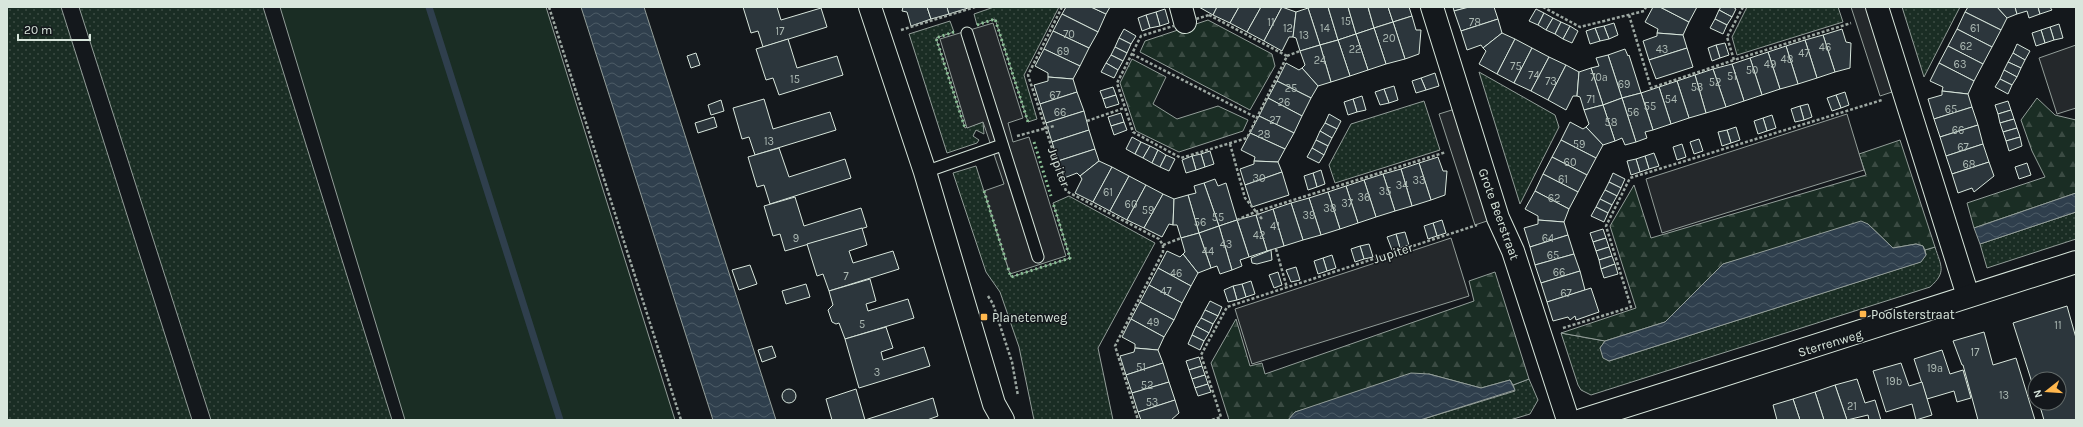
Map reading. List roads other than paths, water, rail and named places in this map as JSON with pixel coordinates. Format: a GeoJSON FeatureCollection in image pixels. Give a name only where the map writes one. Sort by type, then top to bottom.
{"type":"FeatureCollection","features":[{"type":"Feature","properties":{"kind":"street"},"geometry":{"type":"LineString","coordinates":[[870,7],[925,172],[996,415]]}},
{"type":"Feature","properties":{"kind":"street","name":"Grote Beerstraat"},"geometry":{"type":"LineString","coordinates":[[1432,7],[1498,218],[1513,251],[1568,420]]}},
{"type":"Feature","properties":{"kind":"street"},"geometry":{"type":"LineString","coordinates":[[1877,7],[1968,296]]}},
{"type":"Feature","properties":{"kind":"street","name":"Sterrenweg"},"geometry":{"type":"LineString","coordinates":[[1582,420],[1868,331],[1968,296],[2076,262]]}},
{"type":"Feature","properties":{"kind":"lane"},"geometry":{"type":"LineString","coordinates":[[967,33],[1038,257]]}},
{"type":"Feature","properties":{"kind":"lane"},"geometry":{"type":"LineString","coordinates":[[925,172],[1002,145]]}},
{"type":"Feature","properties":{"kind":"water"},"geometry":{"type":"Polygon","coordinates":[[[581,7],[644,7],[776,420],[713,420],[581,7]]]}},
{"type":"Feature","properties":{"kind":"water"},"geometry":{"type":"Polygon","coordinates":[[[2076,193],[2076,212],[1980,244],[1974,228],[2076,193]]]}},
{"type":"Feature","properties":{"kind":"water"},"geometry":{"type":"Polygon","coordinates":[[[1861,221],[1868,224],[1893,248],[1916,244],[1923,246],[1926,255],[1921,262],[1609,361],[1603,358],[1600,348],[1605,341],[1665,322],[1723,264],[1861,221]]]}},
{"type":"Feature","properties":{"kind":"water"},"geometry":{"type":"Polygon","coordinates":[[[1411,373],[1429,374],[1481,388],[1510,380],[1515,390],[1420,420],[1288,420],[1295,412],[1411,373]]]}},
{"type":"Feature","properties":{"kind":"waterway"},"geometry":{"type":"LineString","coordinates":[[429,7],[560,420]]}},
{"type":"Feature","properties":{"kind":"place","name":"Poolsterstraat"},"geometry":{"type":"Point","coordinates":[1863,314]}},
{"type":"Feature","properties":{"kind":"place","name":"Planetenweg"},"geometry":{"type":"Point","coordinates":[984,317]}}]}
